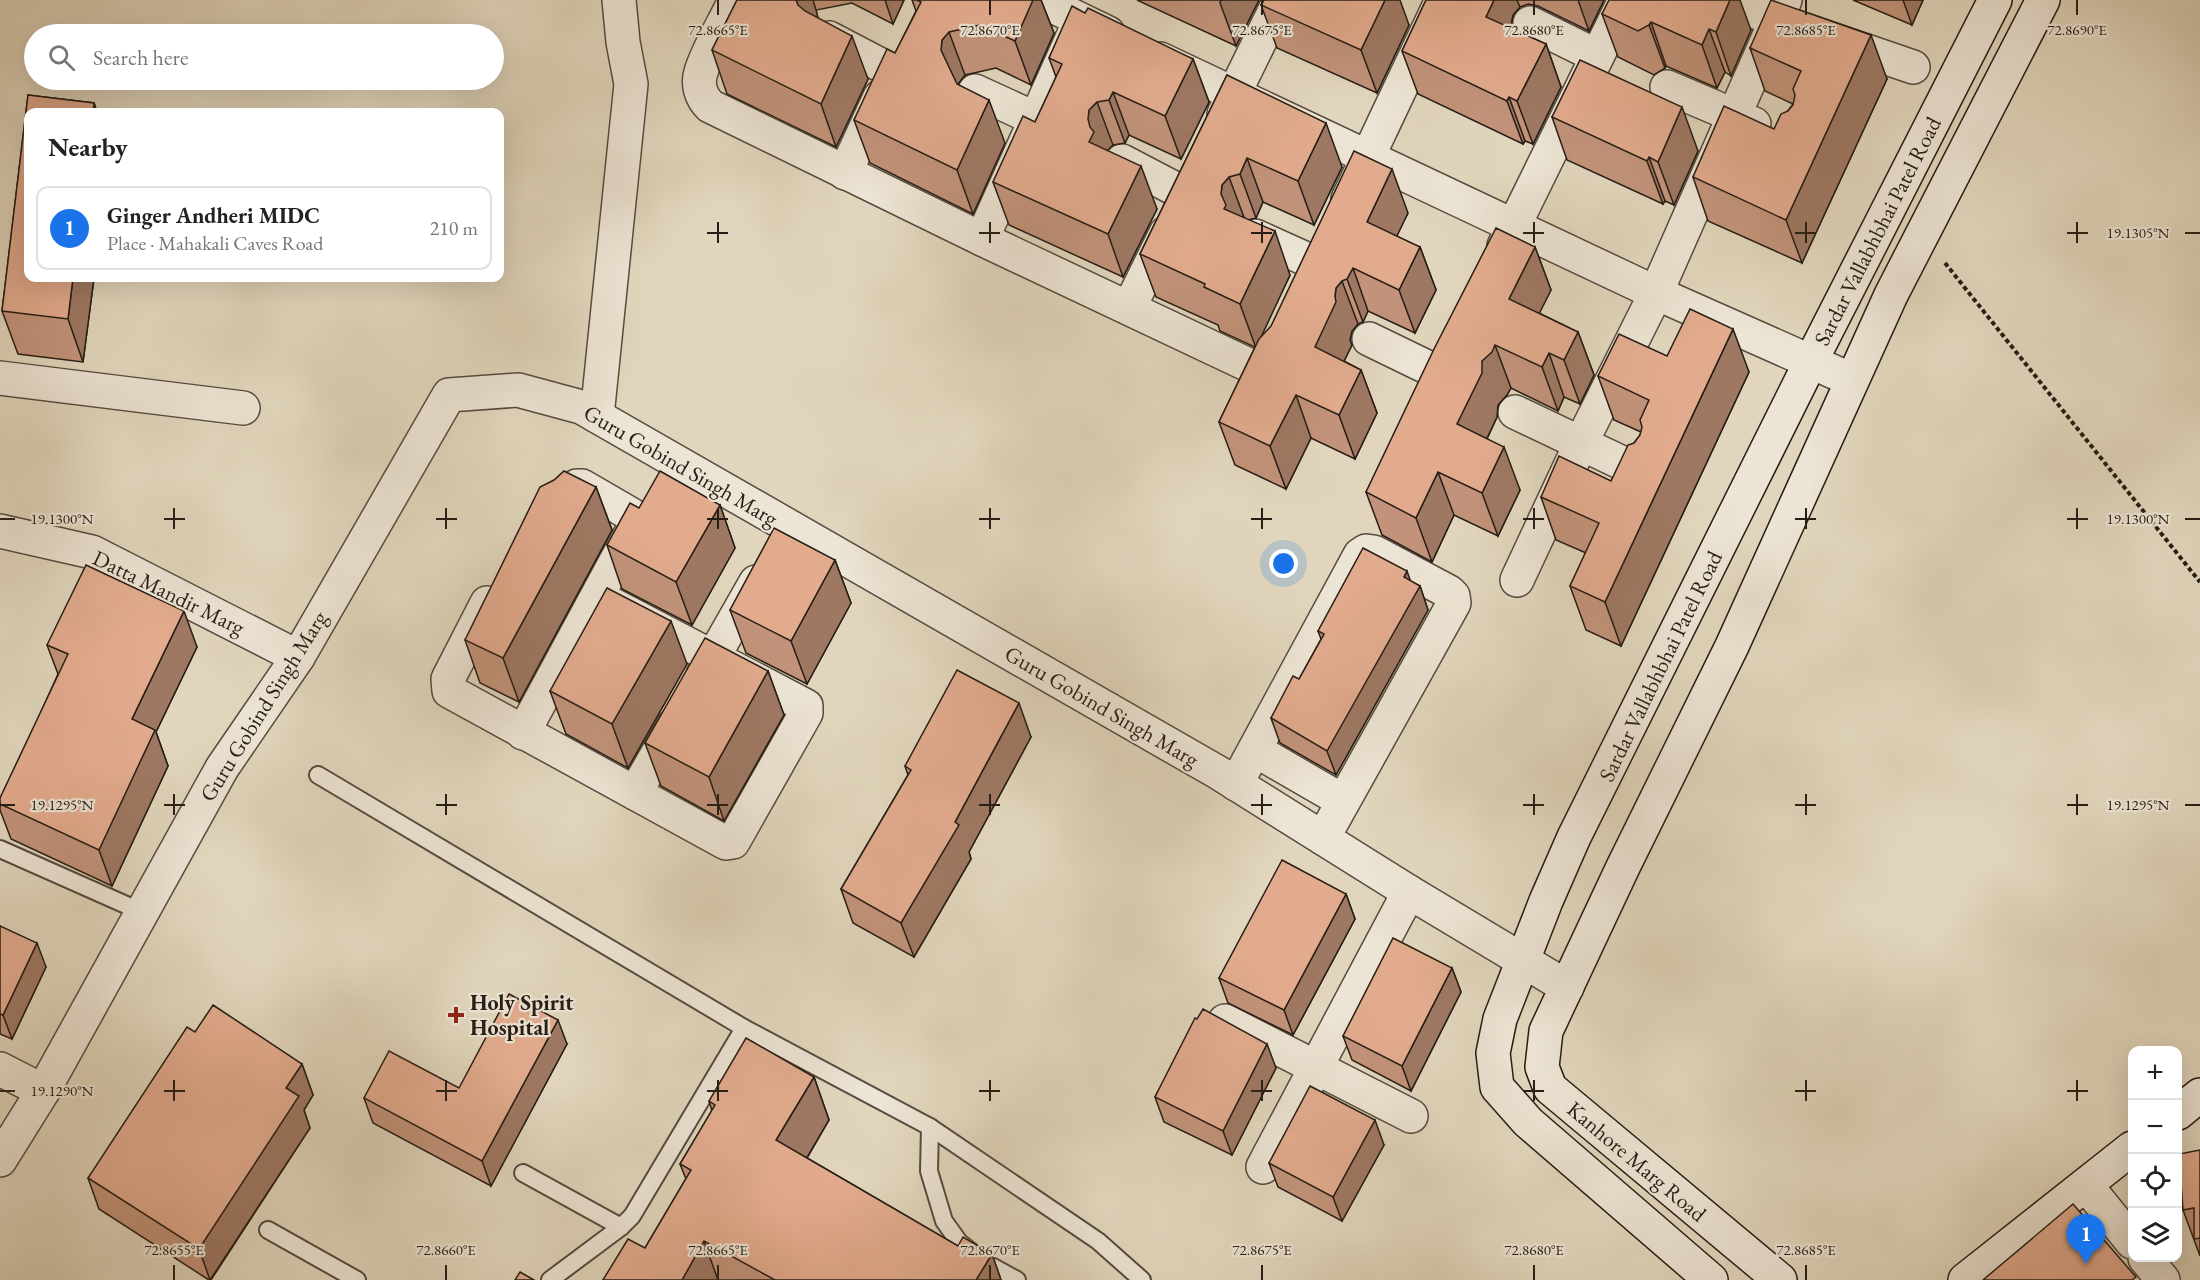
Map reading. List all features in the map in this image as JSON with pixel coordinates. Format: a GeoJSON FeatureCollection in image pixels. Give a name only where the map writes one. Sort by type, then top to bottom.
{"type":"FeatureCollection","features":[{"type":"Feature","properties":{"kind":"street"},"geometry":{"type":"LineString","coordinates":[[597,416],[631,84],[623,42],[619,0]]}},
{"type":"Feature","properties":{"kind":"street"},"geometry":{"type":"LineString","coordinates":[[735,0],[701,72],[703,100],[710,106],[982,239],[1255,368],[1263,368],[1270,361],[1291,318]]}},
{"type":"Feature","properties":{"kind":"street"},"geometry":{"type":"LineString","coordinates":[[1040,0],[1085,10],[1234,94],[1656,293],[1852,380]]}},
{"type":"Feature","properties":{"kind":"street"},"geometry":{"type":"LineString","coordinates":[[1129,308],[1280,0]]}},
{"type":"Feature","properties":{"kind":"street"},"geometry":{"type":"LineString","coordinates":[[1255,236],[1312,275],[1442,0]]}},
{"type":"Feature","properties":{"kind":"street"},"geometry":{"type":"LineString","coordinates":[[1493,268],[1625,0]]}},
{"type":"Feature","properties":{"kind":"street"},"geometry":{"type":"LineString","coordinates":[[1726,0],[1780,10],[1913,67]]}},
{"type":"Feature","properties":{"kind":"street","name":"Sardar Vallabhbhai Patel Road"},"geometry":{"type":"LineString","coordinates":[[1711,1280],[1528,1122],[1497,1087],[1493,1053],[1500,1019],[1546,901],[1574,837],[1811,361],[1995,0]]}},
{"type":"Feature","properties":{"kind":"street","name":"Sardar Vallabhbhai Patel Road"},"geometry":{"type":"LineString","coordinates":[[1567,987],[1732,646],[1891,295],[2043,0]]}},
{"type":"Feature","properties":{"kind":"street"},"geometry":{"type":"LineString","coordinates":[[982,239],[1085,10]]}},
{"type":"Feature","properties":{"kind":"street"},"geometry":{"type":"LineString","coordinates":[[1517,580],[1581,443],[1656,293],[1780,10]]}},
{"type":"Feature","properties":{"kind":"street"},"geometry":{"type":"LineString","coordinates":[[1530,23],[1597,56]]}},
{"type":"Feature","properties":{"kind":"street"},"geometry":{"type":"LineString","coordinates":[[830,38],[892,71]]}},
{"type":"Feature","properties":{"kind":"street"},"geometry":{"type":"LineString","coordinates":[[845,172],[906,40]]}},
{"type":"Feature","properties":{"kind":"street"},"geometry":{"type":"LineString","coordinates":[[1667,87],[1782,136]]}},
{"type":"Feature","properties":{"kind":"street"},"geometry":{"type":"LineString","coordinates":[[975,91],[1036,119]]}},
{"type":"Feature","properties":{"kind":"street"},"geometry":{"type":"LineString","coordinates":[[1122,160],[1185,194]]}},
{"type":"Feature","properties":{"kind":"street"},"geometry":{"type":"LineString","coordinates":[[1369,339],[1434,384],[1455,342]]}},
{"type":"Feature","properties":{"kind":"street"},"geometry":{"type":"LineString","coordinates":[[0,378],[243,408]]}},
{"type":"Feature","properties":{"kind":"street","name":"Guru Gobind Singh Marg"},"geometry":{"type":"LineString","coordinates":[[0,1160],[43,1091],[222,768],[298,657],[449,395],[518,390],[581,406],[778,543],[1236,784],[1567,987]]}},
{"type":"Feature","properties":{"kind":"street"},"geometry":{"type":"LineString","coordinates":[[1515,412],[1639,471]]}},
{"type":"Feature","properties":{"kind":"street"},"geometry":{"type":"LineString","coordinates":[[523,733],[635,528],[635,518],[579,485],[562,506],[538,517]]}},
{"type":"Feature","properties":{"kind":"street","name":"Datta Mandir Marg"},"geometry":{"type":"LineString","coordinates":[[0,531],[92,552],[298,657]]}},
{"type":"Feature","properties":{"kind":"street"},"geometry":{"type":"LineString","coordinates":[[635,793],[778,543]]}},
{"type":"Feature","properties":{"kind":"street"},"geometry":{"type":"LineString","coordinates":[[1236,784],[1360,555],[1366,551],[1374,552],[1449,592],[1453,596],[1454,603],[1323,838]]}},
{"type":"Feature","properties":{"kind":"street"},"geometry":{"type":"LineString","coordinates":[[501,577],[447,683],[451,693],[726,843],[735,840],[807,709],[802,703],[598,597]]}},
{"type":"Feature","properties":{"kind":"street"},"geometry":{"type":"LineString","coordinates":[[1255,750],[1343,801]]}},
{"type":"Feature","properties":{"kind":"street"},"geometry":{"type":"LineString","coordinates":[[1263,1167],[1409,892]]}},
{"type":"Feature","properties":{"kind":"street","name":"Kanhore Marg Road"},"geometry":{"type":"LineString","coordinates":[[1567,987],[1546,1031],[1542,1067],[1550,1089],[1780,1280]]}},
{"type":"Feature","properties":{"kind":"street"},"geometry":{"type":"LineString","coordinates":[[1225,1021],[1411,1116]]}},
{"type":"Feature","properties":{"kind":"street"},"geometry":{"type":"LineString","coordinates":[[0,1069],[43,1091]]}},
{"type":"Feature","properties":{"kind":"street"},"geometry":{"type":"LineString","coordinates":[[2182,1110],[2200,1095]]}},
{"type":"Feature","properties":{"kind":"street"},"geometry":{"type":"LineString","coordinates":[[1965,1280],[2128,1152]]}},
{"type":"Feature","properties":{"kind":"street"},"geometry":{"type":"LineString","coordinates":[[2086,1185],[2128,1236]]}},
{"type":"Feature","properties":{"kind":"street"},"geometry":{"type":"LineString","coordinates":[[2149,1262],[2163,1280]]}},
{"type":"Feature","properties":{"kind":"lane"},"geometry":{"type":"LineString","coordinates":[[318,775],[744,1028],[930,1127],[1098,1241],[1142,1280]]}},
{"type":"Feature","properties":{"kind":"lane"},"geometry":{"type":"LineString","coordinates":[[0,849],[142,912]]}},
{"type":"Feature","properties":{"kind":"lane"},"geometry":{"type":"LineString","coordinates":[[550,1280],[621,1227],[640,1203],[744,1028]]}},
{"type":"Feature","properties":{"kind":"lane"},"geometry":{"type":"LineString","coordinates":[[930,1127],[929,1172],[944,1221],[959,1242],[984,1262],[1017,1280]]}},
{"type":"Feature","properties":{"kind":"lane"},"geometry":{"type":"LineString","coordinates":[[523,1173],[621,1227]]}},
{"type":"Feature","properties":{"kind":"lane"},"geometry":{"type":"LineString","coordinates":[[268,1230],[357,1280]]}},
{"type":"Feature","properties":{"kind":"path"},"geometry":{"type":"LineString","coordinates":[[1922,234],[2200,582]]}},
{"type":"Feature","properties":{"kind":"building"},"geometry":{"type":"Polygon","coordinates":[[[737,0],[796,0],[805,11],[852,36],[821,104],[712,50],[737,0]]]}},
{"type":"Feature","properties":{"kind":"building"},"geometry":{"type":"Polygon","coordinates":[[[917,0],[1033,0],[1015,41],[980,25],[949,32],[942,40],[941,50],[957,84],[989,100],[957,170],[854,120],[887,49],[895,53],[921,2],[917,0]]]}},
{"type":"Feature","properties":{"kind":"building"},"geometry":{"type":"Polygon","coordinates":[[[1264,0],[1385,0],[1361,50],[1261,5],[1264,0]]]}},
{"type":"Feature","properties":{"kind":"building"},"geometry":{"type":"Polygon","coordinates":[[[1426,0],[1494,0],[1486,17],[1546,44],[1517,101],[1509,97],[1507,101],[1402,51],[1426,0]]]}},
{"type":"Feature","properties":{"kind":"building"},"geometry":{"type":"Polygon","coordinates":[[[1609,0],[1730,0],[1716,32],[1709,29],[1702,45],[1651,22],[1638,31],[1602,14],[1609,0]]]}},
{"type":"Feature","properties":{"kind":"building"},"geometry":{"type":"Polygon","coordinates":[[[1771,0],[1871,35],[1786,220],[1693,177],[1724,106],[1774,129],[1781,114],[1793,105],[1795,95],[1793,89],[1801,71],[1750,48],[1771,0]]]}},
{"type":"Feature","properties":{"kind":"building"},"geometry":{"type":"Polygon","coordinates":[[[1072,6],[1085,13],[1088,8],[1193,59],[1165,116],[1113,92],[1109,100],[1097,102],[1089,110],[1088,119],[1094,132],[1089,142],[1141,166],[1108,234],[993,182],[1023,116],[1035,122],[1062,64],[1049,58],[1072,6]]]}},
{"type":"Feature","properties":{"kind":"building"},"geometry":{"type":"Polygon","coordinates":[[[1580,60],[1682,107],[1658,162],[1649,157],[1647,161],[1552,117],[1580,60]]]}},
{"type":"Feature","properties":{"kind":"building"},"geometry":{"type":"Polygon","coordinates":[[[1227,75],[1326,123],[1298,181],[1247,158],[1240,174],[1229,177],[1222,185],[1221,194],[1226,205],[1224,209],[1275,231],[1240,304],[1204,287],[1205,284],[1140,254],[1227,75]]]}},
{"type":"Feature","properties":{"kind":"building"},"geometry":{"type":"Polygon","coordinates":[[[28,95],[94,103],[93,108],[26,108],[28,95]]]}},
{"type":"Feature","properties":{"kind":"building"},"geometry":{"type":"Polygon","coordinates":[[[24,128],[24,282],[73,282],[68,319],[2,311],[24,128]]]}},
{"type":"Feature","properties":{"kind":"building"},"geometry":{"type":"Polygon","coordinates":[[[1354,151],[1392,169],[1367,222],[1420,247],[1399,290],[1353,268],[1347,279],[1336,288],[1336,302],[1315,347],[1361,370],[1339,415],[1296,395],[1270,446],[1219,422],[1259,339],[1271,326],[1354,151]]]}},
{"type":"Feature","properties":{"kind":"building"},"geometry":{"type":"Polygon","coordinates":[[[1496,228],[1535,247],[1509,299],[1578,332],[1564,360],[1549,353],[1542,367],[1495,345],[1492,352],[1482,361],[1482,373],[1457,424],[1504,447],[1482,493],[1438,472],[1416,518],[1366,492],[1434,349],[1496,228]]]}},
{"type":"Feature","properties":{"kind":"building"},"geometry":{"type":"Polygon","coordinates":[[[1690,309],[1733,329],[1605,602],[1570,586],[1599,523],[1541,497],[1559,456],[1611,481],[1628,445],[1634,443],[1640,435],[1642,427],[1640,420],[1649,400],[1598,376],[1619,334],[1667,356],[1690,309]]]}},
{"type":"Feature","properties":{"kind":"building"},"geometry":{"type":"Polygon","coordinates":[[[564,471],[596,487],[503,658],[465,640],[540,487],[554,480],[564,471]]]}},
{"type":"Feature","properties":{"kind":"building"},"geometry":{"type":"Polygon","coordinates":[[[660,471],[720,505],[676,582],[607,545],[630,503],[639,508],[660,471]]]}},
{"type":"Feature","properties":{"kind":"building"},"geometry":{"type":"Polygon","coordinates":[[[774,528],[835,560],[791,641],[730,610],[774,528]]]}},
{"type":"Feature","properties":{"kind":"building"},"geometry":{"type":"Polygon","coordinates":[[[1363,548],[1407,571],[1404,577],[1420,586],[1327,751],[1271,718],[1293,676],[1299,679],[1324,634],[1318,631],[1363,548]]]}},
{"type":"Feature","properties":{"kind":"building"},"geometry":{"type":"Polygon","coordinates":[[[86,565],[184,611],[132,719],[155,730],[99,850],[0,804],[0,798],[68,654],[47,645],[86,565]]]}},
{"type":"Feature","properties":{"kind":"building"},"geometry":{"type":"Polygon","coordinates":[[[607,588],[671,621],[612,724],[550,691],[607,588]]]}},
{"type":"Feature","properties":{"kind":"building"},"geometry":{"type":"Polygon","coordinates":[[[705,638],[768,671],[709,777],[645,743],[705,638]]]}},
{"type":"Feature","properties":{"kind":"building"},"geometry":{"type":"Polygon","coordinates":[[[957,670],[1019,703],[955,822],[959,825],[901,923],[841,889],[911,770],[905,766],[957,670]]]}},
{"type":"Feature","properties":{"kind":"building"},"geometry":{"type":"Polygon","coordinates":[[[1282,860],[1346,894],[1284,1010],[1219,978],[1282,860]]]}},
{"type":"Feature","properties":{"kind":"building"},"geometry":{"type":"Polygon","coordinates":[[[0,926],[37,943],[3,1015],[0,1014],[0,926]]]}},
{"type":"Feature","properties":{"kind":"building"},"geometry":{"type":"Polygon","coordinates":[[[1393,938],[1452,968],[1402,1066],[1343,1036],[1393,938]]]}},
{"type":"Feature","properties":{"kind":"building"},"geometry":{"type":"Polygon","coordinates":[[[509,994],[558,1020],[482,1161],[364,1098],[389,1051],[459,1088],[509,994]]]}},
{"type":"Feature","properties":{"kind":"building"},"geometry":{"type":"Polygon","coordinates":[[[213,1005],[302,1064],[286,1088],[299,1096],[199,1249],[88,1178],[187,1027],[195,1032],[213,1005]]]}},
{"type":"Feature","properties":{"kind":"building"},"geometry":{"type":"Polygon","coordinates":[[[1203,1009],[1267,1044],[1223,1131],[1155,1097],[1195,1018],[1197,1019],[1203,1009]]]}},
{"type":"Feature","properties":{"kind":"building"},"geometry":{"type":"Polygon","coordinates":[[[746,1038],[814,1077],[776,1140],[958,1246],[963,1237],[992,1254],[976,1280],[775,1280],[704,1241],[682,1280],[603,1280],[628,1239],[645,1248],[691,1170],[680,1164],[715,1105],[709,1101],[746,1038]]]}},
{"type":"Feature","properties":{"kind":"building"},"geometry":{"type":"Polygon","coordinates":[[[1310,1086],[1375,1120],[1333,1197],[1269,1163],[1310,1086]]]}},
{"type":"Feature","properties":{"kind":"building"},"geometry":{"type":"Polygon","coordinates":[[[2200,1150],[2200,1238],[2194,1239],[2194,1208],[2183,1210],[2182,1153],[2200,1150]]]}},
{"type":"Feature","properties":{"kind":"building"},"geometry":{"type":"Polygon","coordinates":[[[2073,1204],[2136,1277],[2132,1280],[1983,1280],[2073,1204]]]}},
{"type":"Feature","properties":{"kind":"building"},"geometry":{"type":"Polygon","coordinates":[[[520,1272],[534,1280],[515,1280],[520,1272]]]}},
{"type":"Feature","properties":{"kind":"place","name":"Holy Spirit Hospital"},"geometry":{"type":"Point","coordinates":[456,1015]}},
{"type":"Feature","properties":{"kind":"place","name":"Ginger Andheri MIDC"},"geometry":{"type":"Point","coordinates":[2086,1264]}}]}
